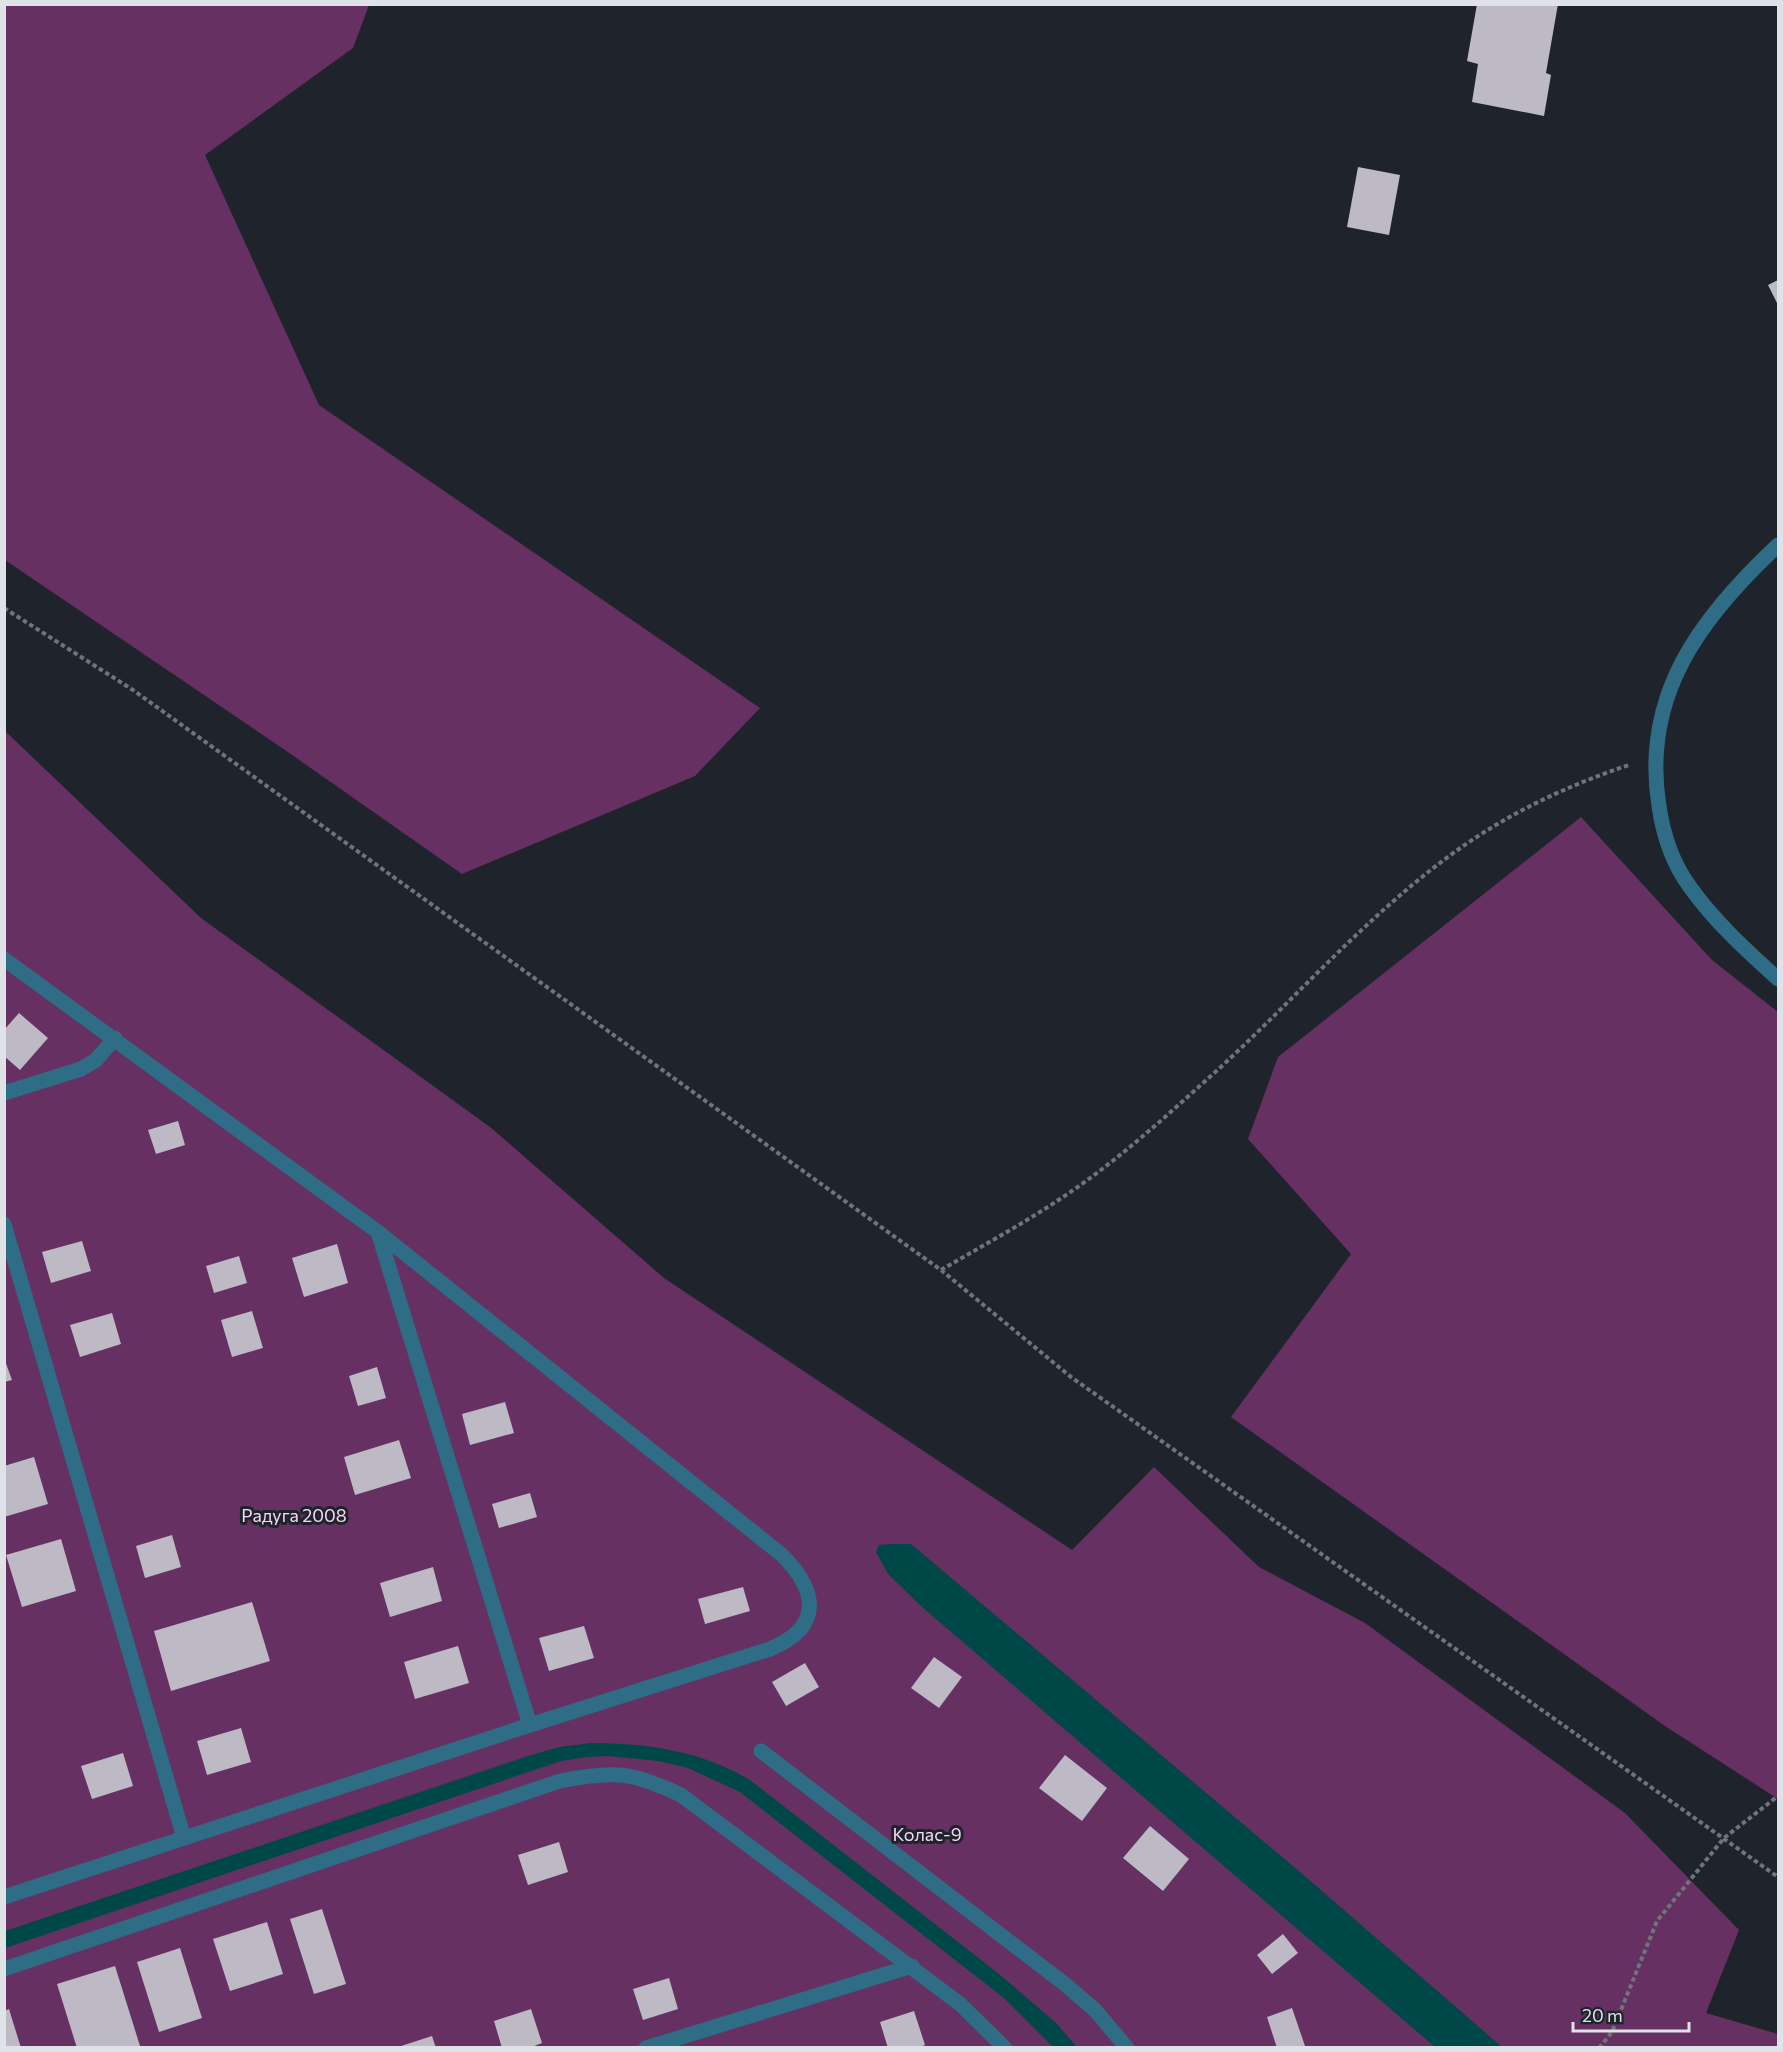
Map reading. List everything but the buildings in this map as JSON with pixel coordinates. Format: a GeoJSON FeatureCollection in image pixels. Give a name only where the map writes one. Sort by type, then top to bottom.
{"type":"FeatureCollection","features":[{"type":"Feature","properties":{"kind":"street"},"geometry":{"type":"LineString","coordinates":[[1779,545],[1736,587],[1691,645],[1676,673],[1665,703],[1654,756],[1656,791],[1662,824],[1673,856],[1689,886],[1711,913],[1779,979]]}},
{"type":"Feature","properties":{"kind":"street"},"geometry":{"type":"LineString","coordinates":[[4,959],[378,1232],[782,1555],[803,1580],[809,1594],[806,1621],[798,1633],[771,1649],[530,1725],[4,1897]]}},
{"type":"Feature","properties":{"kind":"street"},"geometry":{"type":"LineString","coordinates":[[4,1093],[81,1069],[96,1059],[115,1038]]}},
{"type":"Feature","properties":{"kind":"street"},"geometry":{"type":"LineString","coordinates":[[4,1224],[184,1838]]}},
{"type":"Feature","properties":{"kind":"street"},"geometry":{"type":"LineString","coordinates":[[378,1232],[530,1725]]}},
{"type":"Feature","properties":{"kind":"street"},"geometry":{"type":"LineString","coordinates":[[761,1751],[1066,1985],[1096,2011],[1126,2048]]}},
{"type":"Feature","properties":{"kind":"street"},"geometry":{"type":"LineString","coordinates":[[4,1969],[560,1780],[593,1774],[623,1774],[653,1782],[681,1795],[912,1966],[960,2004],[1005,2048]]}},
{"type":"Feature","properties":{"kind":"street"},"geometry":{"type":"LineString","coordinates":[[646,2048],[912,1966]]}},
{"type":"Feature","properties":{"kind":"path"},"geometry":{"type":"LineString","coordinates":[[4,608],[133,690],[941,1270],[1071,1377],[1779,1877]]}},
{"type":"Feature","properties":{"kind":"path"},"geometry":{"type":"LineString","coordinates":[[941,1270],[1070,1192],[1141,1137],[1204,1083],[1374,917],[1459,849],[1516,813],[1583,781],[1654,756]]}},
{"type":"Feature","properties":{"kind":"path"},"geometry":{"type":"LineString","coordinates":[[1599,2048],[1612,2032],[1657,1921],[1724,1838],[1779,1796]]}},
{"type":"Feature","properties":{"kind":"green space"},"geometry":{"type":"Polygon","coordinates":[[[4,5],[369,5],[353,48],[205,155],[319,405],[760,708],[695,776],[462,874],[285,750],[5,560],[4,5]]]}},
{"type":"Feature","properties":{"kind":"green space"},"geometry":{"type":"Polygon","coordinates":[[[4,730],[201,918],[490,1127],[664,1278],[1072,1550],[1154,1467],[1259,1567],[1365,1623],[1625,1813],[1739,1930],[1706,2013],[1778,2034],[1778,2047],[5,2047],[4,730]]]}},
{"type":"Feature","properties":{"kind":"green space"},"geometry":{"type":"Polygon","coordinates":[[[1581,817],[1712,960],[1778,1012],[1778,1799],[1665,1726],[1231,1417],[1351,1254],[1248,1139],[1278,1057],[1581,817]]]}},
{"type":"Feature","properties":{"kind":"shaded area"},"geometry":{"type":"Polygon","coordinates":[[[911,1544],[1300,1872],[1502,2047],[1435,2047],[922,1607],[888,1574],[876,1552],[879,1545],[911,1544]]]}},
{"type":"Feature","properties":{"kind":"shaded area"},"geometry":{"type":"Polygon","coordinates":[[[591,1743],[633,1745],[674,1751],[712,1762],[750,1780],[999,1974],[1055,2022],[1077,2047],[1053,2047],[1004,1998],[740,1792],[688,1768],[658,1761],[609,1756],[561,1761],[5,1948],[5,1931],[531,1755],[560,1747],[591,1743]]]}},
{"type":"Feature","properties":{"kind":"park label","name":"Радуга 2008"},"geometry":{"type":"Point","coordinates":[294,1516]}},
{"type":"Feature","properties":{"kind":"park label","name":"Колас-9"},"geometry":{"type":"Point","coordinates":[927,1835]}}]}
